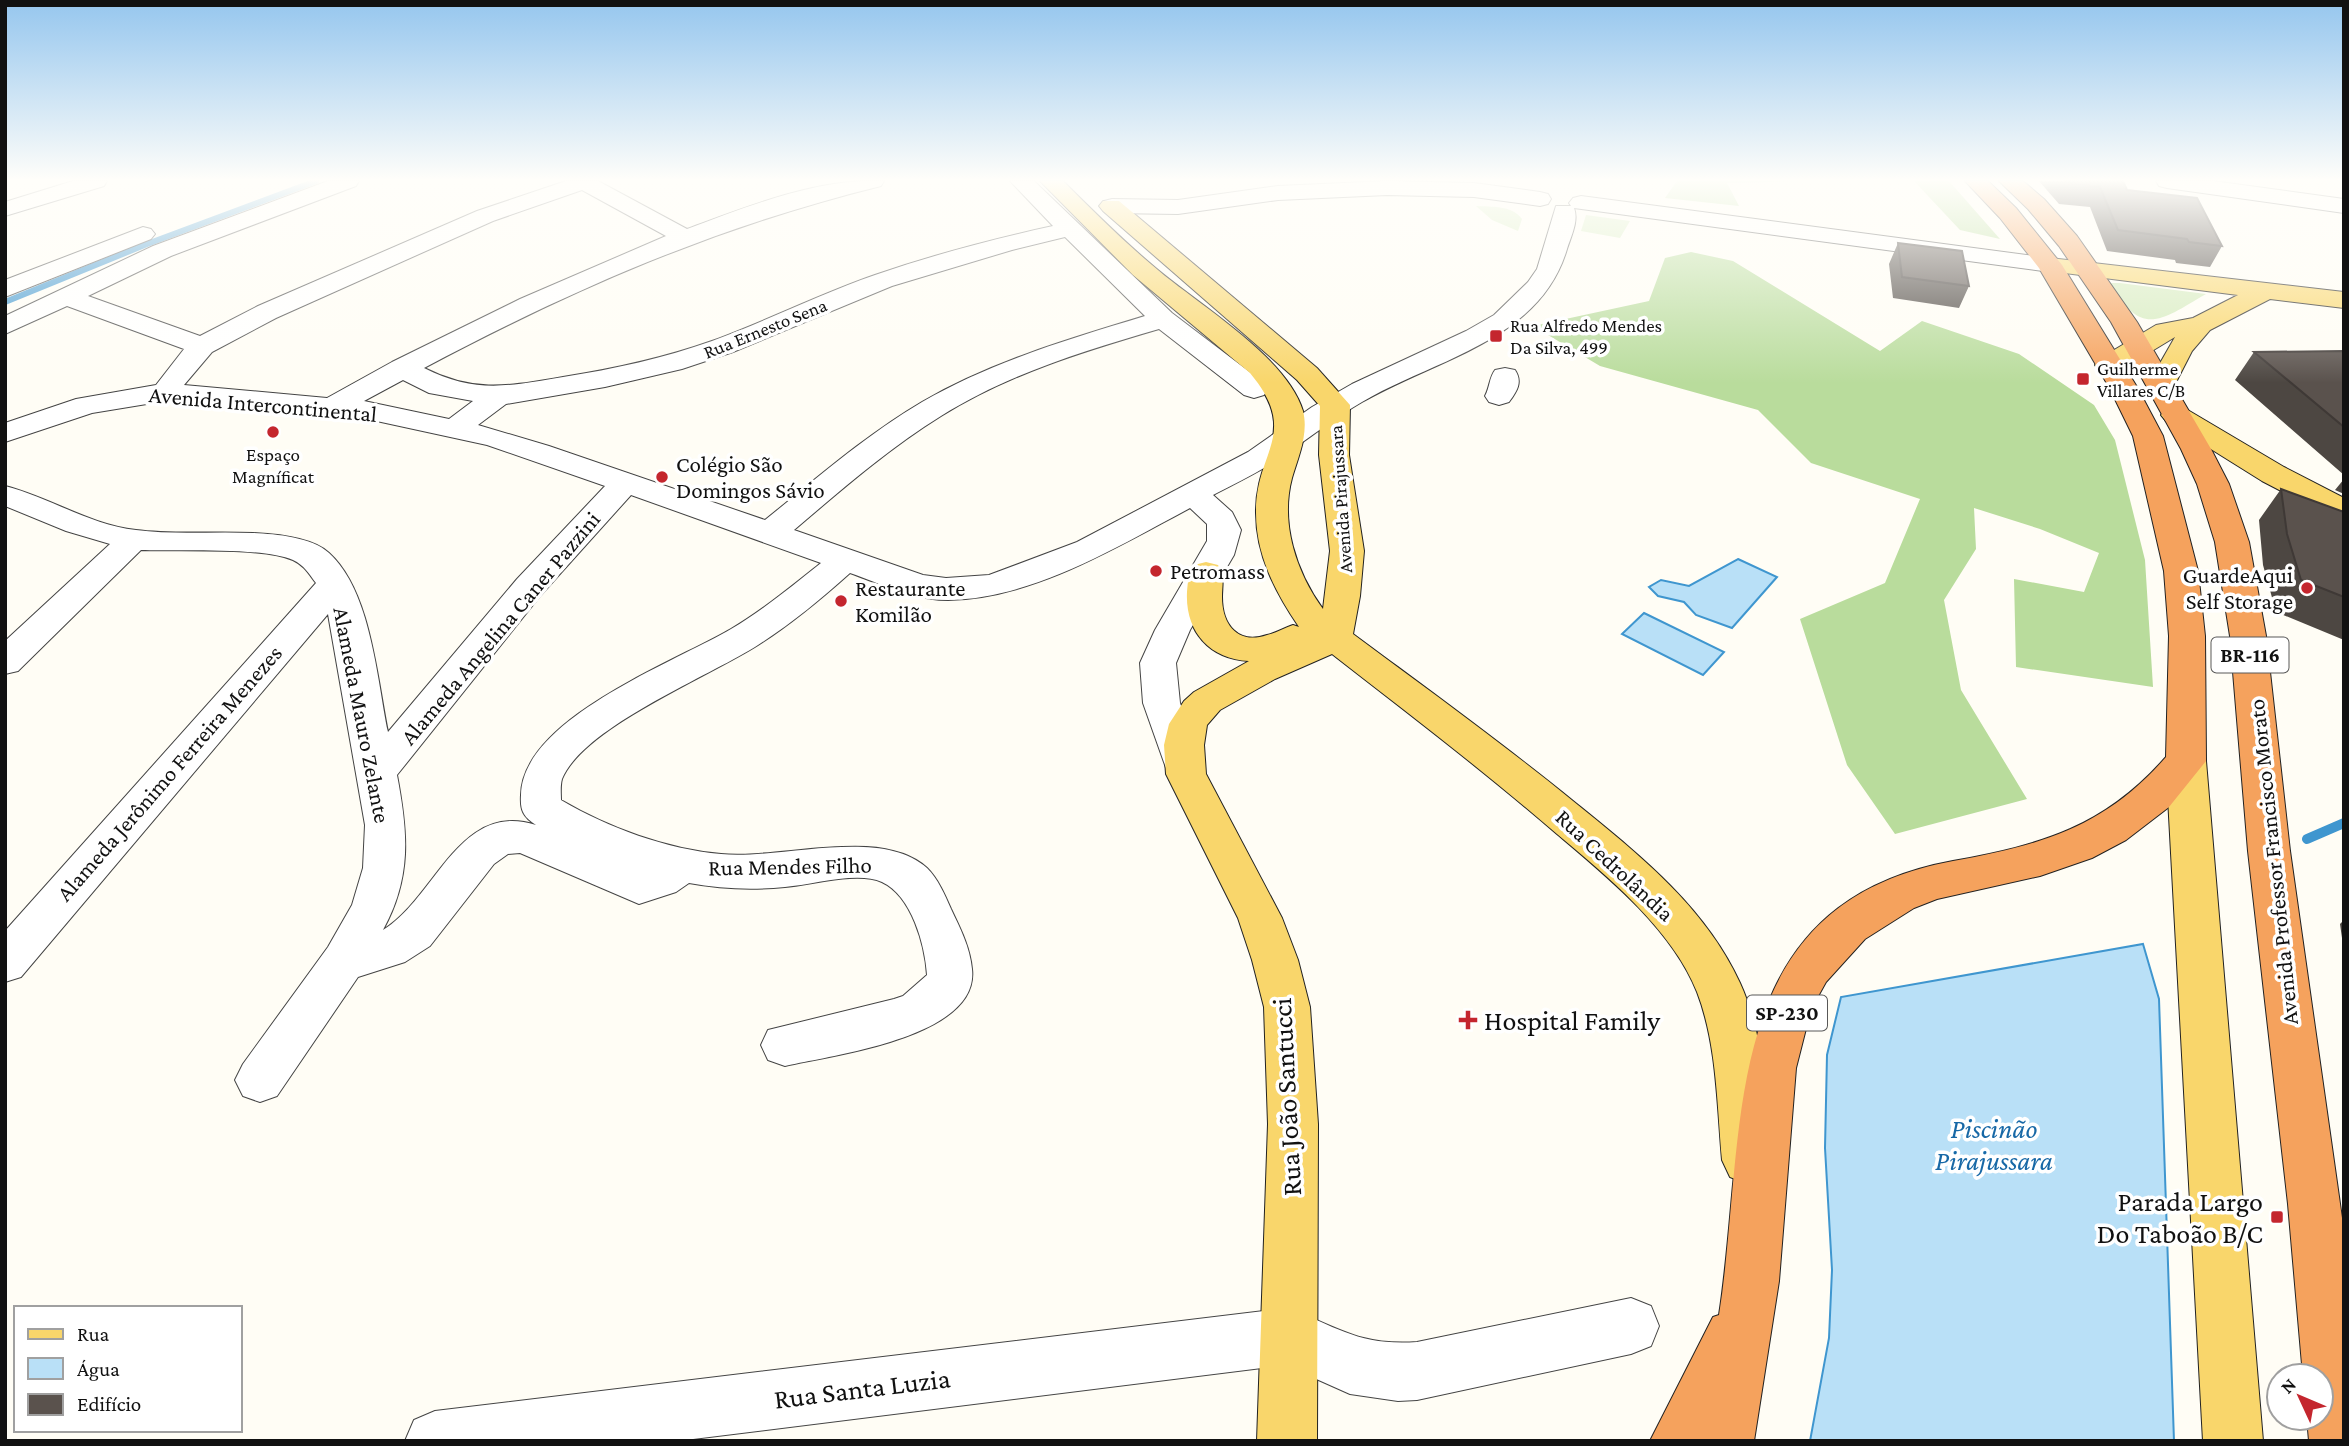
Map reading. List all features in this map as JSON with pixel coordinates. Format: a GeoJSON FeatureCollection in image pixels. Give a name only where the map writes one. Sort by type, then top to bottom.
{"type":"FeatureCollection","features":[{"type":"Feature","properties":{"kind":"highway","name":"BR-116"},"geometry":{"type":"LineString","coordinates":[[2037,248],[2050,265],[2148,436],[2181,571],[2187,636],[2186,761]]}},
{"type":"Feature","properties":{"kind":"highway","name":"Avenida Professor Francisco Morato"},"geometry":{"type":"LineString","coordinates":[[2072,248],[2090,270],[2169,400],[2213,484],[2232,542],[2248,636],[2269,851],[2312,1192],[2339,1441]]}},
{"type":"Feature","properties":{"kind":"highway","name":"Rua Cedrolândia"},"geometry":{"type":"LineString","coordinates":[[1724,1441],[1738,1381],[1749,1307],[1771,1082],[1781,1029],[1799,985],[1832,941],[1864,915],[1916,888],[2006,869],[2074,848],[2141,808],[2186,761]]}},
{"type":"Feature","properties":{"kind":"highway"},"geometry":{"type":"LineString","coordinates":[[1680,1441],[1749,1307]]}},
{"type":"Feature","properties":{"kind":"main road","name":"Avenida Pirajussara"},"geometry":{"type":"LineString","coordinates":[[1120,248],[1142,270],[1254,361],[1274,383],[1286,404],[1292,434],[1272,498],[1274,527],[1288,579],[1297,599],[1324,631],[1343,596],[1347,551],[1334,456],[1339,394]]}},
{"type":"Feature","properties":{"kind":"main road"},"geometry":{"type":"LineString","coordinates":[[1160,248],[1339,394]]}},
{"type":"Feature","properties":{"kind":"main road"},"geometry":{"type":"LineString","coordinates":[[2050,265],[2344,300]]}},
{"type":"Feature","properties":{"kind":"main road"},"geometry":{"type":"LineString","coordinates":[[2109,365],[2165,331],[2202,324],[2268,290]]}},
{"type":"Feature","properties":{"kind":"main road"},"geometry":{"type":"LineString","coordinates":[[2202,324],[2180,348],[2169,400],[2273,474],[2344,511]]}},
{"type":"Feature","properties":{"kind":"main road"},"geometry":{"type":"LineString","coordinates":[[2213,484],[2214,474],[2223,467],[2273,474]]}},
{"type":"Feature","properties":{"kind":"main road"},"geometry":{"type":"LineString","coordinates":[[1206,573],[1206,618],[1212,629],[1227,642],[1246,650],[1272,648],[1324,631]]}},
{"type":"Feature","properties":{"kind":"main road","name":"Rua João Santucci"},"geometry":{"type":"LineString","coordinates":[[1287,1441],[1293,1124],[1286,1007],[1275,960],[1260,918],[1186,774],[1184,746],[1188,724],[1207,701],[1324,631]]}},
{"type":"Feature","properties":{"kind":"main road","name":"Rua Cedrolândia"},"geometry":{"type":"LineString","coordinates":[[1324,631],[1527,785],[1614,858],[1658,900],[1694,944],[1718,986],[1733,1030],[1757,1224]]}},
{"type":"Feature","properties":{"kind":"main road"},"geometry":{"type":"LineString","coordinates":[[2186,761],[2232,1441]]}},
{"type":"Feature","properties":{"kind":"street"},"geometry":{"type":"LineString","coordinates":[[5,289],[111,248]]}},
{"type":"Feature","properties":{"kind":"street"},"geometry":{"type":"LineString","coordinates":[[5,326],[169,248]]}},
{"type":"Feature","properties":{"kind":"street"},"geometry":{"type":"LineString","coordinates":[[165,392],[185,363],[202,346],[267,312],[409,248]]}},
{"type":"Feature","properties":{"kind":"street"},"geometry":{"type":"LineString","coordinates":[[334,406],[402,368],[557,292],[658,248]]}},
{"type":"Feature","properties":{"kind":"street","name":"Rua Ernesto Sena"},"geometry":{"type":"LineString","coordinates":[[402,368],[439,387],[497,397],[605,379],[672,363],[723,346],[883,281],[991,248]]}},
{"type":"Feature","properties":{"kind":"street"},"geometry":{"type":"LineString","coordinates":[[1089,248],[1163,319],[1254,389]]}},
{"type":"Feature","properties":{"kind":"street","name":"Avenida Intercontinental"},"geometry":{"type":"LineString","coordinates":[[5,433],[86,405],[165,392],[372,411],[454,429],[538,452],[918,585],[946,589],[994,585],[1089,549],[1259,458],[1339,394],[1476,337],[1503,321],[1538,288],[1549,269],[1555,248]]}},
{"type":"Feature","properties":{"kind":"street"},"geometry":{"type":"LineString","coordinates":[[1933,248],[2050,265]]}},
{"type":"Feature","properties":{"kind":"street"},"geometry":{"type":"LineString","coordinates":[[65,297],[202,346]]}},
{"type":"Feature","properties":{"kind":"street"},"geometry":{"type":"LineString","coordinates":[[769,534],[896,432],[950,399],[983,381],[1050,353],[1163,319]]}},
{"type":"Feature","properties":{"kind":"street","name":"Rua Ernesto Sena"},"geometry":{"type":"LineString","coordinates":[[454,429],[497,397]]}},
{"type":"Feature","properties":{"kind":"street","name":"Alameda Angelina Caner Pazzini"},"geometry":{"type":"LineString","coordinates":[[377,773],[529,587],[625,483]]}},
{"type":"Feature","properties":{"kind":"street","name":"Alameda Mauro Zelante"},"geometry":{"type":"LineString","coordinates":[[5,495],[78,524],[133,540],[277,545],[302,551],[317,561],[334,584],[346,618],[377,773],[386,825],[384,868],[373,908],[344,960],[260,1080]]}},
{"type":"Feature","properties":{"kind":"street","name":"Rua João Santucci"},"geometry":{"type":"LineString","coordinates":[[1186,774],[1157,686],[1158,664],[1175,621],[1221,553],[1225,528],[1217,514],[1192,495]]}},
{"type":"Feature","properties":{"kind":"street"},"geometry":{"type":"LineString","coordinates":[[5,662],[133,540]]}},
{"type":"Feature","properties":{"kind":"street","name":"Rua Mendes Filho"},"geometry":{"type":"LineString","coordinates":[[785,1045],[898,1019],[920,1010],[949,984],[951,971],[939,930],[922,894],[911,879],[898,870],[862,862],[737,872],[683,864],[619,844],[555,817],[541,808],[537,797],[548,770],[568,743],[599,717],[761,627],[845,560]]}},
{"type":"Feature","properties":{"kind":"street","name":"Alameda Jerônimo Ferreira Menezes"},"geometry":{"type":"LineString","coordinates":[[5,963],[334,584]]}},
{"type":"Feature","properties":{"kind":"street"},"geometry":{"type":"LineString","coordinates":[[344,960],[373,956],[402,944],[414,933],[479,852],[499,839],[524,836],[639,887],[661,880],[683,864]]}},
{"type":"Feature","properties":{"kind":"street"},"geometry":{"type":"LineString","coordinates":[[1289,1336],[1334,1360],[1363,1370],[1391,1374],[1417,1371],[1631,1326]]}},
{"type":"Feature","properties":{"kind":"street","name":"Rua Santa Luzia"},"geometry":{"type":"LineString","coordinates":[[435,1441],[1289,1336]]}},
{"type":"Feature","properties":{"kind":"green space"},"geometry":{"type":"Polygon","coordinates":[[[1691,252],[1733,261],[1880,351],[1922,321],[2019,354],[2094,405],[2115,440],[2145,560],[2153,687],[2016,667],[2014,579],[2084,592],[2099,553],[2040,529],[1974,508],[1976,549],[1944,600],[1961,690],[2027,799],[1895,834],[1847,765],[1800,619],[1885,583],[1920,499],[1811,463],[1758,410],[1600,366],[1533,326],[1649,301],[1665,258],[1691,252]]]}},
{"type":"Feature","properties":{"kind":"green space"},"geometry":{"type":"Polygon","coordinates":[[[2110,283],[2206,294],[2164,317],[2142,318],[2121,300],[2110,283]]]}},
{"type":"Feature","properties":{"kind":"water"},"geometry":{"type":"Polygon","coordinates":[[[1738,559],[1777,577],[1732,628],[1696,615],[1684,602],[1658,596],[1649,587],[1661,580],[1689,586],[1738,559]]]}},
{"type":"Feature","properties":{"kind":"water"},"geometry":{"type":"Polygon","coordinates":[[[1644,613],[1724,652],[1703,675],[1622,634],[1644,613]]]}},
{"type":"Feature","properties":{"kind":"water","name":"Piscinão Pirajussara"},"geometry":{"type":"Polygon","coordinates":[[[2143,944],[2159,999],[2174,1441],[1810,1441],[1829,1338],[1832,1270],[1825,1148],[1827,1055],[1841,997],[2143,944]]]}},
{"type":"Feature","properties":{"kind":"building"},"geometry":{"type":"Polygon","coordinates":[[[1899,248],[1962,251],[1969,286],[1902,277],[1899,248]]]}},
{"type":"Feature","properties":{"kind":"building"},"geometry":{"type":"Polygon","coordinates":[[[2344,351],[2344,427],[2254,352],[2344,351]]]}},
{"type":"Feature","properties":{"kind":"building"},"geometry":{"type":"Polygon","coordinates":[[[2281,489],[2344,512],[2344,597],[2301,580],[2287,534],[2281,489]]]}},
{"type":"Feature","properties":{"kind":"waterway"},"geometry":{"type":"LineString","coordinates":[[5,302],[136,248]]}},
{"type":"Feature","properties":{"kind":"waterway"},"geometry":{"type":"LineString","coordinates":[[2307,839],[2344,823]]}},
{"type":"Feature","properties":{"kind":"place","name":"Rua Alfredo Mendes Da Silva, 499"},"geometry":{"type":"Point","coordinates":[1496,336]}},
{"type":"Feature","properties":{"kind":"place","name":"Guilherme Villares C/B"},"geometry":{"type":"Point","coordinates":[2083,379]}},
{"type":"Feature","properties":{"kind":"place","name":"Espaço Magníficat"},"geometry":{"type":"Point","coordinates":[273,432]}},
{"type":"Feature","properties":{"kind":"place","name":"Colégio São Domingos Sávio"},"geometry":{"type":"Point","coordinates":[662,477]}},
{"type":"Feature","properties":{"kind":"place","name":"Petromass"},"geometry":{"type":"Point","coordinates":[1156,571]}},
{"type":"Feature","properties":{"kind":"place","name":"GuardeAqui Self Storage"},"geometry":{"type":"Point","coordinates":[2307,588]}},
{"type":"Feature","properties":{"kind":"place","name":"Restaurante Komilão"},"geometry":{"type":"Point","coordinates":[841,601]}},
{"type":"Feature","properties":{"kind":"place","name":"Hospital Family"},"geometry":{"type":"Point","coordinates":[1468,1020]}},
{"type":"Feature","properties":{"kind":"place","name":"Parada Largo Do Taboão B/C"},"geometry":{"type":"Point","coordinates":[2277,1217]}}]}
